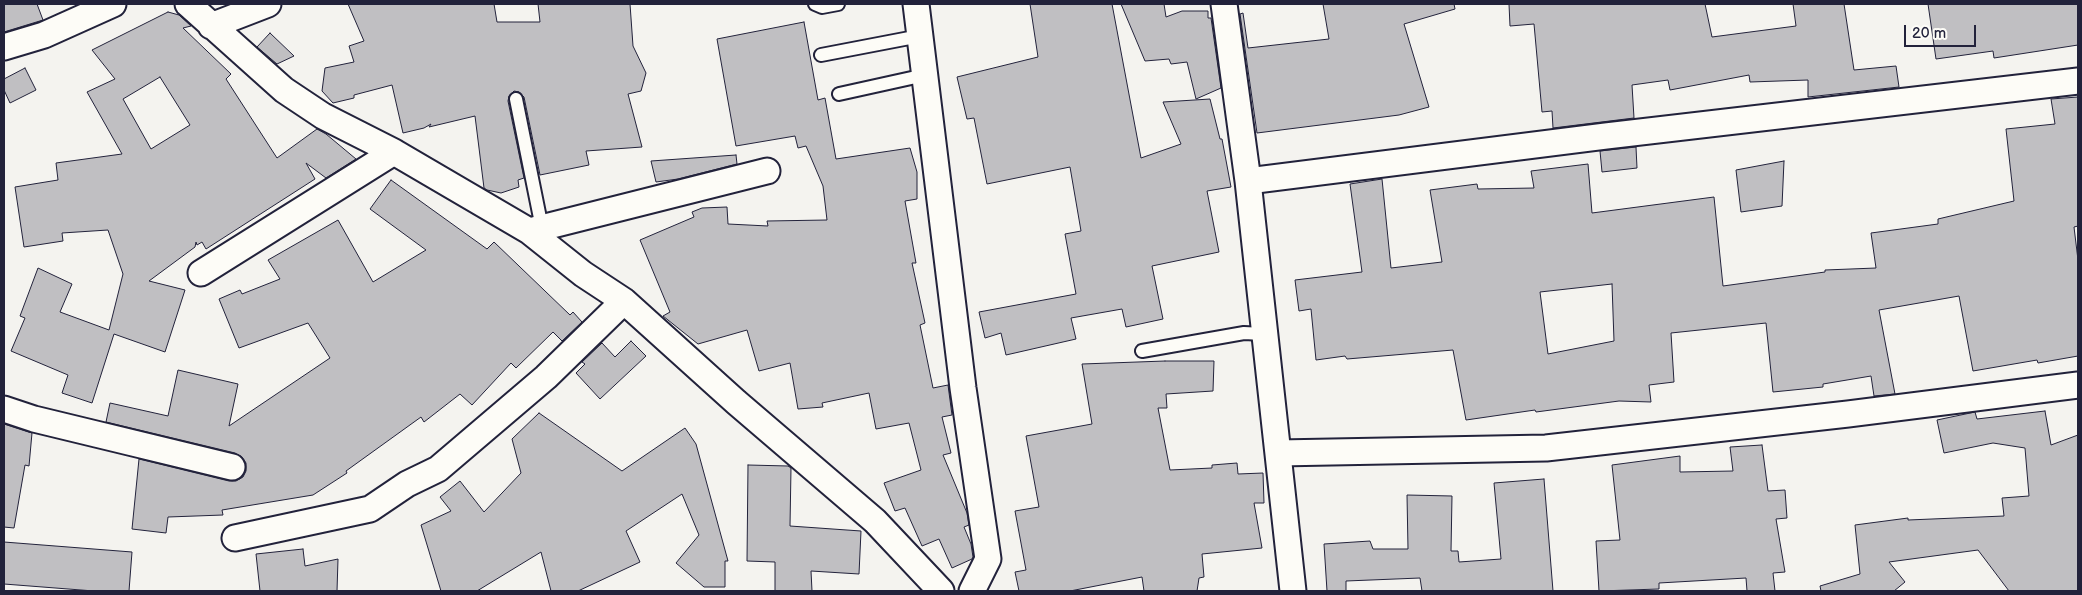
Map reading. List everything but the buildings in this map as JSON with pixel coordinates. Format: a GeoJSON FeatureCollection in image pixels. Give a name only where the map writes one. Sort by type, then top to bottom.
{"type":"FeatureCollection","features":[{"type":"Feature","properties":{"kind":"street"},"geometry":{"type":"LineString","coordinates":[[4,47],[44,34],[113,4]]}},
{"type":"Feature","properties":{"kind":"street"},"geometry":{"type":"LineString","coordinates":[[188,4],[292,95],[323,116],[394,152],[535,229],[583,274],[624,301],[736,402],[875,521],[941,591]]}},
{"type":"Feature","properties":{"kind":"street"},"geometry":{"type":"LineString","coordinates":[[211,26],[268,4]]}},
{"type":"Feature","properties":{"kind":"street"},"geometry":{"type":"LineString","coordinates":[[916,4],[963,388],[988,559],[972,591]]}},
{"type":"Feature","properties":{"kind":"street"},"geometry":{"type":"LineString","coordinates":[[1224,4],[1248,181],[1263,334],[1293,591]]}},
{"type":"Feature","properties":{"kind":"street"},"geometry":{"type":"LineString","coordinates":[[1248,181],[1606,136],[2078,81]]}},
{"type":"Feature","properties":{"kind":"street"},"geometry":{"type":"LineString","coordinates":[[201,273],[394,152]]}},
{"type":"Feature","properties":{"kind":"street"},"geometry":{"type":"LineString","coordinates":[[535,229],[767,171]]}},
{"type":"Feature","properties":{"kind":"street"},"geometry":{"type":"LineString","coordinates":[[235,538],[370,509],[407,484],[438,469],[546,377],[624,301]]}},
{"type":"Feature","properties":{"kind":"street"},"geometry":{"type":"LineString","coordinates":[[1278,453],[1546,448],[1848,414],[2078,385]]}},
{"type":"Feature","properties":{"kind":"street"},"geometry":{"type":"LineString","coordinates":[[4,409],[34,419],[232,467]]}},
{"type":"Feature","properties":{"kind":"lane"},"geometry":{"type":"LineString","coordinates":[[815,4],[822,7],[838,4]]}},
{"type":"Feature","properties":{"kind":"lane"},"geometry":{"type":"LineString","coordinates":[[821,55],[920,36]]}},
{"type":"Feature","properties":{"kind":"lane"},"geometry":{"type":"LineString","coordinates":[[839,94],[925,75]]}},
{"type":"Feature","properties":{"kind":"lane"},"geometry":{"type":"LineString","coordinates":[[516,99],[535,229]]}},
{"type":"Feature","properties":{"kind":"lane"},"geometry":{"type":"LineString","coordinates":[[1142,351],[1244,333],[1263,334]]}}]}
